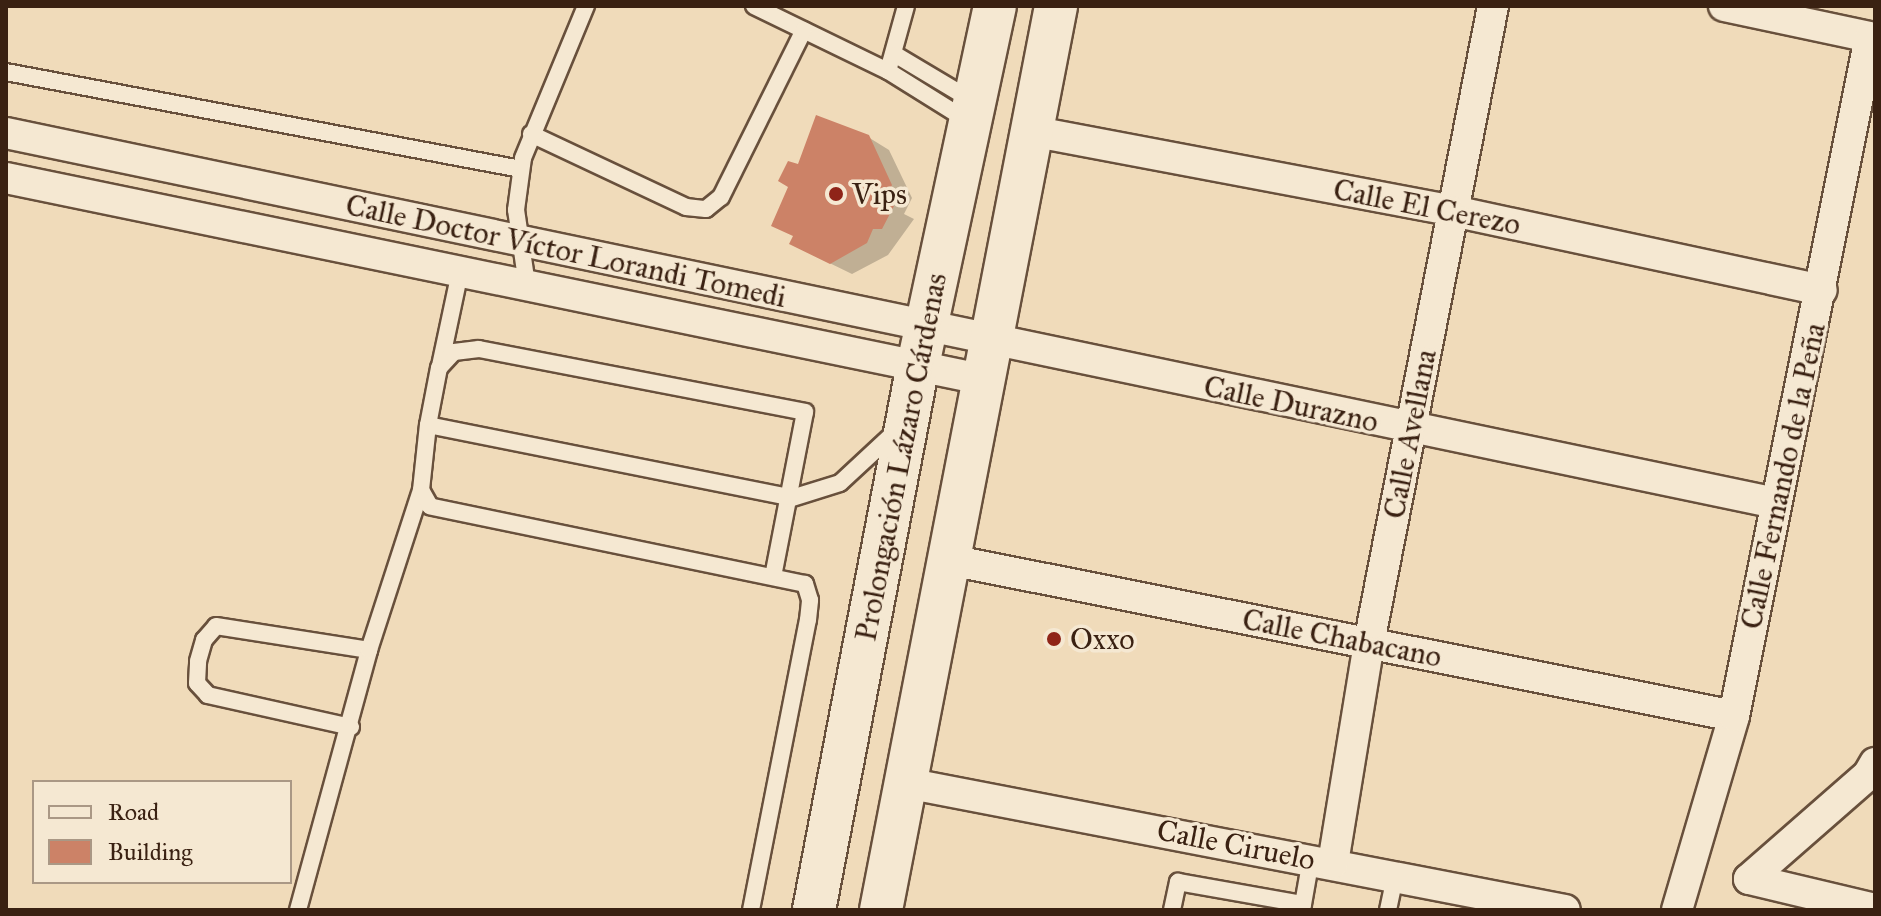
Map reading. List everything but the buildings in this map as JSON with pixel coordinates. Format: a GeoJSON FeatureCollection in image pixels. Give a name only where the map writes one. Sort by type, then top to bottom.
{"type":"FeatureCollection","features":[{"type":"Feature","properties":{"kind":"main road","name":"Prolongación Lázaro Cárdenas"},"geometry":{"type":"LineString","coordinates":[[814,910],[926,324],[995,6]]}},
{"type":"Feature","properties":{"kind":"main road"},"geometry":{"type":"LineString","coordinates":[[886,909],[906,783],[995,339],[1056,6]]}},
{"type":"Feature","properties":{"kind":"street","name":"Calle Avellana"},"geometry":{"type":"LineString","coordinates":[[1322,861],[1369,643],[1493,6]]}},
{"type":"Feature","properties":{"kind":"street"},"geometry":{"type":"LineString","coordinates":[[1724,6],[1872,37]]}},
{"type":"Feature","properties":{"kind":"street","name":"Calle Fernando de la Peña"},"geometry":{"type":"LineString","coordinates":[[1677,910],[1734,716],[1872,37]]}},
{"type":"Feature","properties":{"kind":"street","name":"Calle El Cerezo"},"geometry":{"type":"LineString","coordinates":[[1031,131],[1453,211],[1822,290]]}},
{"type":"Feature","properties":{"kind":"street","name":"Calle Doctor Víctor Lorandi Tomedi"},"geometry":{"type":"LineString","coordinates":[[6,133],[138,164],[995,339]]}},
{"type":"Feature","properties":{"kind":"street"},"geometry":{"type":"LineString","coordinates":[[130,204],[138,164]]}},
{"type":"Feature","properties":{"kind":"street","name":"Calle Doctor Víctor Lorandi Tomedi"},"geometry":{"type":"LineString","coordinates":[[6,178],[986,380]]}},
{"type":"Feature","properties":{"kind":"street","name":"Calle Durazno"},"geometry":{"type":"LineString","coordinates":[[995,339],[1411,430],[1775,503]]}},
{"type":"Feature","properties":{"kind":"street","name":"Calle Chabacano"},"geometry":{"type":"LineString","coordinates":[[950,560],[1734,716]]}},
{"type":"Feature","properties":{"kind":"street"},"geometry":{"type":"LineString","coordinates":[[1875,763],[1868,775],[1749,879],[1875,909]]}},
{"type":"Feature","properties":{"kind":"street","name":"Calle Ciruelo"},"geometry":{"type":"LineString","coordinates":[[906,783],[1565,910]]}},
{"type":"Feature","properties":{"kind":"lane"},"geometry":{"type":"LineString","coordinates":[[527,285],[518,241],[521,169],[531,134],[586,6]]}},
{"type":"Feature","properties":{"kind":"lane"},"geometry":{"type":"LineString","coordinates":[[754,6],[971,111]]}},
{"type":"Feature","properties":{"kind":"lane"},"geometry":{"type":"LineString","coordinates":[[888,71],[896,55],[906,6]]}},
{"type":"Feature","properties":{"kind":"lane"},"geometry":{"type":"LineString","coordinates":[[531,134],[686,207],[706,209],[721,197],[804,30]]}},
{"type":"Feature","properties":{"kind":"lane"},"geometry":{"type":"LineString","coordinates":[[896,55],[971,111]]}},
{"type":"Feature","properties":{"kind":"lane"},"geometry":{"type":"LineString","coordinates":[[6,72],[521,169]]}},
{"type":"Feature","properties":{"kind":"lane"},"geometry":{"type":"LineString","coordinates":[[298,910],[351,727],[369,650],[421,490],[428,425],[460,272]]}},
{"type":"Feature","properties":{"kind":"lane"},"geometry":{"type":"LineString","coordinates":[[439,368],[454,352],[479,349],[805,412],[792,498],[773,576]]}},
{"type":"Feature","properties":{"kind":"lane"},"geometry":{"type":"LineString","coordinates":[[428,425],[792,498],[840,483],[907,420]]}},
{"type":"Feature","properties":{"kind":"lane"},"geometry":{"type":"LineString","coordinates":[[421,490],[430,506],[450,513],[805,584],[810,600],[751,910]]}},
{"type":"Feature","properties":{"kind":"lane"},"geometry":{"type":"LineString","coordinates":[[351,727],[208,695],[197,683],[198,661],[216,626],[369,650]]}},
{"type":"Feature","properties":{"kind":"lane"},"geometry":{"type":"LineString","coordinates":[[1172,910],[1178,882],[1303,907],[1322,861]]}},
{"type":"Feature","properties":{"kind":"lane"},"geometry":{"type":"LineString","coordinates":[[1388,910],[1395,876]]}},
{"type":"Feature","properties":{"kind":"place","name":"Vips"},"geometry":{"type":"Point","coordinates":[836,194]}},
{"type":"Feature","properties":{"kind":"place","name":"Oxxo"},"geometry":{"type":"Point","coordinates":[1054,639]}}]}
